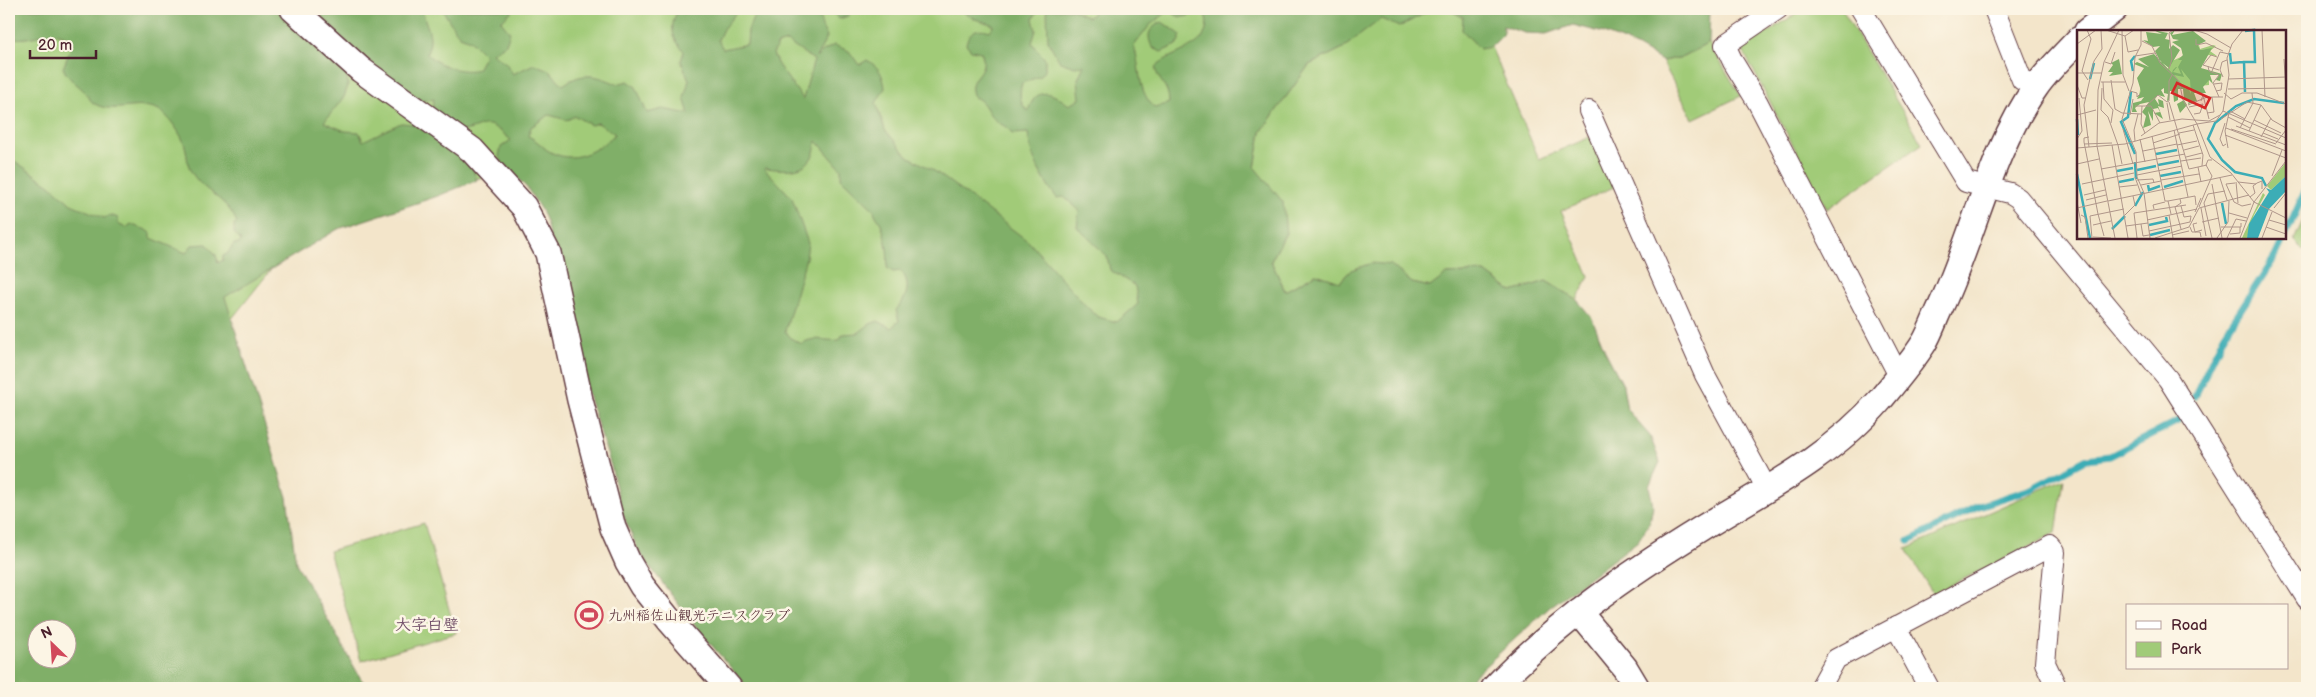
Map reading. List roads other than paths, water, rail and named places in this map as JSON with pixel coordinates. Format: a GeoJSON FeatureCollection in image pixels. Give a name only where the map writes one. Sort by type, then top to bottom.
{"type":"FeatureCollection","features":[{"type":"Feature","properties":{"kind":"street"},"geometry":{"type":"LineString","coordinates":[[293,9],[361,70],[472,150],[524,207],[548,253],[580,400],[613,528],[620,545],[642,586],[670,622],[729,688]]}},
{"type":"Feature","properties":{"kind":"street"},"geometry":{"type":"LineString","coordinates":[[1778,9],[1725,45],[1758,103],[1899,376]]}},
{"type":"Feature","properties":{"kind":"street"},"geometry":{"type":"LineString","coordinates":[[1860,9],[1966,182],[1987,189],[2010,193],[2018,198],[2168,380],[2307,599]]}},
{"type":"Feature","properties":{"kind":"street"},"geometry":{"type":"LineString","coordinates":[[1994,9],[2022,80],[2036,86]]}},
{"type":"Feature","properties":{"kind":"street"},"geometry":{"type":"LineString","coordinates":[[2088,30],[2115,9]]}},
{"type":"Feature","properties":{"kind":"street"},"geometry":{"type":"LineString","coordinates":[[1494,688],[1553,633],[1579,612],[1671,548],[1826,450],[1852,429],[1880,400],[1928,334],[1952,281],[2006,142],[2036,86],[2077,41]]}},
{"type":"Feature","properties":{"kind":"street"},"geometry":{"type":"LineString","coordinates":[[1589,110],[1705,375],[1767,489]]}},
{"type":"Feature","properties":{"kind":"street"},"geometry":{"type":"LineString","coordinates":[[1820,688],[1836,659],[2050,546],[2055,552],[2045,663],[2057,688]]}},
{"type":"Feature","properties":{"kind":"street"},"geometry":{"type":"LineString","coordinates":[[1579,612],[1625,668],[1637,688]]}},
{"type":"Feature","properties":{"kind":"street"},"geometry":{"type":"LineString","coordinates":[[1896,627],[1929,688]]}},
{"type":"Feature","properties":{"kind":"waterway"},"geometry":{"type":"LineString","coordinates":[[2286,234],[2307,187]]}},
{"type":"Feature","properties":{"kind":"waterway"},"geometry":{"type":"LineString","coordinates":[[2195,396],[2224,335],[2275,257],[2284,239]]}},
{"type":"Feature","properties":{"kind":"waterway"},"geometry":{"type":"LineString","coordinates":[[1909,541],[1976,507],[2031,489],[2087,459],[2110,456],[2182,419]]}},
{"type":"Feature","properties":{"kind":"place","name":"九州稲佐山観光テニスクラブ"},"geometry":{"type":"Point","coordinates":[589,615]}},
{"type":"Feature","properties":{"kind":"district","name":"大字白壁"},"geometry":{"type":"Point","coordinates":[427,625]}}]}
